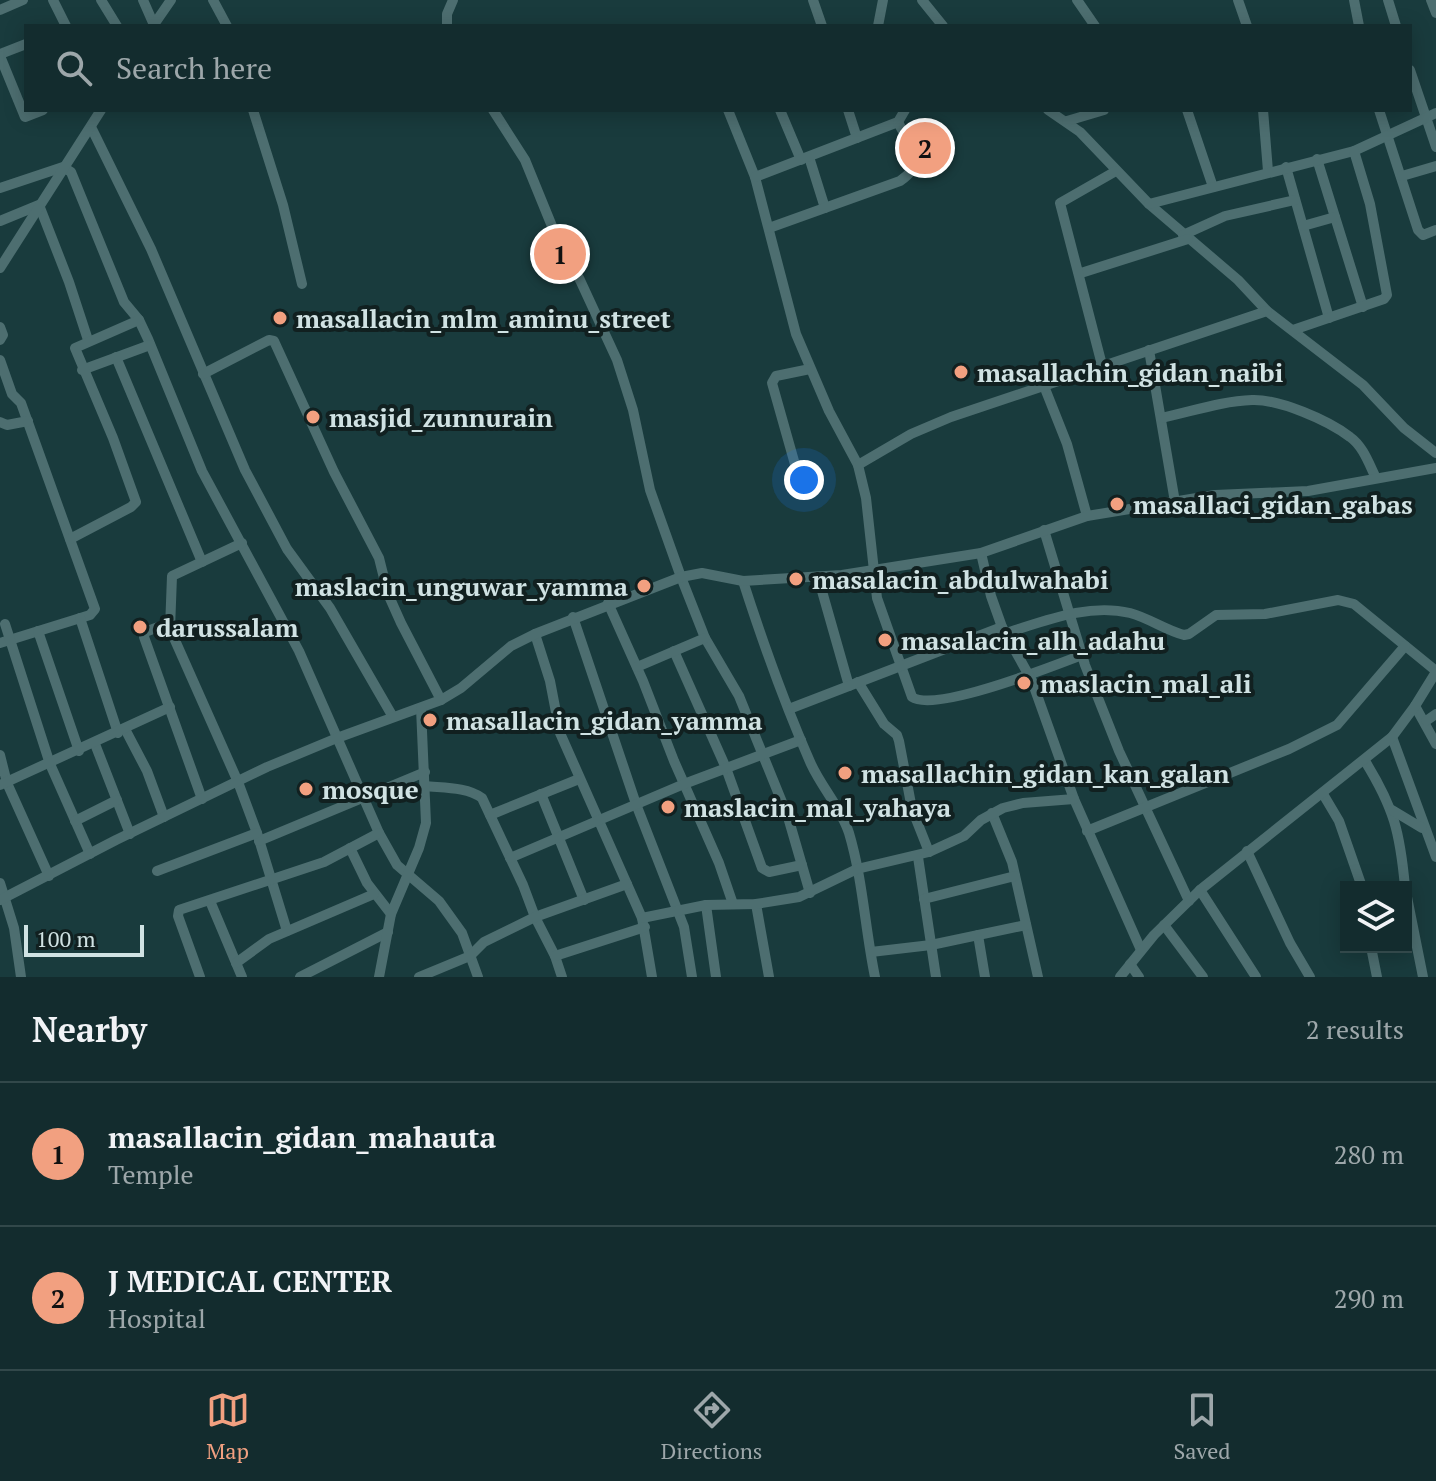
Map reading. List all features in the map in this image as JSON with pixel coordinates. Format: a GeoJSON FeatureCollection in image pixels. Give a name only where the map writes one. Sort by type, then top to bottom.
{"type":"FeatureCollection","features":[{"type":"Feature","properties":{"kind":"street"},"geometry":{"type":"LineString","coordinates":[[0,10],[23,0]]}},
{"type":"Feature","properties":{"kind":"street"},"geometry":{"type":"LineString","coordinates":[[53,0],[65,24]]}},
{"type":"Feature","properties":{"kind":"street"},"geometry":{"type":"LineString","coordinates":[[101,0],[116,24]]}},
{"type":"Feature","properties":{"kind":"street"},"geometry":{"type":"LineString","coordinates":[[143,0],[154,24]]}},
{"type":"Feature","properties":{"kind":"street"},"geometry":{"type":"LineString","coordinates":[[155,24],[171,0]]}},
{"type":"Feature","properties":{"kind":"street"},"geometry":{"type":"LineString","coordinates":[[213,0],[226,24]]}},
{"type":"Feature","properties":{"kind":"street"},"geometry":{"type":"LineString","coordinates":[[447,24],[447,14],[453,0]]}},
{"type":"Feature","properties":{"kind":"street"},"geometry":{"type":"LineString","coordinates":[[813,0],[821,24]]}},
{"type":"Feature","properties":{"kind":"street"},"geometry":{"type":"LineString","coordinates":[[878,24],[883,0]]}},
{"type":"Feature","properties":{"kind":"street"},"geometry":{"type":"LineString","coordinates":[[922,0],[941,24]]}},
{"type":"Feature","properties":{"kind":"street"},"geometry":{"type":"LineString","coordinates":[[1077,0],[1094,24]]}},
{"type":"Feature","properties":{"kind":"street"},"geometry":{"type":"LineString","coordinates":[[1238,0],[1246,24]]}},
{"type":"Feature","properties":{"kind":"street"},"geometry":{"type":"LineString","coordinates":[[1354,0],[1359,24]]}},
{"type":"Feature","properties":{"kind":"street"},"geometry":{"type":"LineString","coordinates":[[1388,0],[1395,24]]}},
{"type":"Feature","properties":{"kind":"street"},"geometry":{"type":"LineString","coordinates":[[1431,0],[1436,13]]}},
{"type":"Feature","properties":{"kind":"street"},"geometry":{"type":"LineString","coordinates":[[24,45],[0,55],[25,117],[38,112]]}},
{"type":"Feature","properties":{"kind":"street"},"geometry":{"type":"LineString","coordinates":[[1412,74],[1431,116],[1436,147]]}},
{"type":"Feature","properties":{"kind":"street"},"geometry":{"type":"LineString","coordinates":[[0,268],[100,112]]}},
{"type":"Feature","properties":{"kind":"street"},"geometry":{"type":"LineString","coordinates":[[254,112],[283,205],[302,284]]}},
{"type":"Feature","properties":{"kind":"street"},"geometry":{"type":"LineString","coordinates":[[494,112],[525,160],[556,236],[617,360],[633,410],[650,490],[681,577],[705,638],[739,696],[788,817],[810,893]]}},
{"type":"Feature","properties":{"kind":"street"},"geometry":{"type":"LineString","coordinates":[[729,112],[755,177],[796,334],[858,465],[866,498],[872,570],[882,616],[912,697],[924,701],[978,691],[1082,655]]}},
{"type":"Feature","properties":{"kind":"street"},"geometry":{"type":"LineString","coordinates":[[781,112],[825,208]]}},
{"type":"Feature","properties":{"kind":"street"},"geometry":{"type":"LineString","coordinates":[[849,112],[857,138]]}},
{"type":"Feature","properties":{"kind":"street"},"geometry":{"type":"LineString","coordinates":[[1051,112],[1067,121],[1149,204],[1238,280],[1267,311],[1363,385],[1404,428],[1436,453]]}},
{"type":"Feature","properties":{"kind":"street"},"geometry":{"type":"LineString","coordinates":[[1067,121],[1097,112]]}},
{"type":"Feature","properties":{"kind":"street"},"geometry":{"type":"LineString","coordinates":[[1188,112],[1213,187]]}},
{"type":"Feature","properties":{"kind":"street"},"geometry":{"type":"LineString","coordinates":[[1263,112],[1268,171]]}},
{"type":"Feature","properties":{"kind":"street"},"geometry":{"type":"LineString","coordinates":[[1380,112],[1420,233],[1436,230]]}},
{"type":"Feature","properties":{"kind":"street"},"geometry":{"type":"LineString","coordinates":[[755,177],[857,138],[903,114],[915,158],[912,173],[900,181],[769,228]]}},
{"type":"Feature","properties":{"kind":"street"},"geometry":{"type":"LineString","coordinates":[[1149,204],[1354,151],[1431,116]]}},
{"type":"Feature","properties":{"kind":"street"},"geometry":{"type":"LineString","coordinates":[[91,127],[151,249],[245,470],[287,549],[330,608],[393,717]]}},
{"type":"Feature","properties":{"kind":"street"},"geometry":{"type":"LineString","coordinates":[[1293,330],[1384,299],[1387,289],[1370,204],[1354,151]]}},
{"type":"Feature","properties":{"kind":"street"},"geometry":{"type":"LineString","coordinates":[[1317,159],[1363,307]]}},
{"type":"Feature","properties":{"kind":"street"},"geometry":{"type":"LineString","coordinates":[[1402,176],[1436,166]]}},
{"type":"Feature","properties":{"kind":"street"},"geometry":{"type":"LineString","coordinates":[[0,188],[63,167]]}},
{"type":"Feature","properties":{"kind":"street"},"geometry":{"type":"LineString","coordinates":[[63,167],[71,172],[124,302],[139,320],[202,471],[299,651],[379,833],[397,865],[439,901],[462,933],[478,977]]}},
{"type":"Feature","properties":{"kind":"street"},"geometry":{"type":"LineString","coordinates":[[1286,167],[1329,318]]}},
{"type":"Feature","properties":{"kind":"street"},"geometry":{"type":"LineString","coordinates":[[1102,365],[1081,273],[1073,258],[1060,203],[1116,171]]}},
{"type":"Feature","properties":{"kind":"street"},"geometry":{"type":"LineString","coordinates":[[1081,273],[1185,237],[1225,216],[1295,200]]}},
{"type":"Feature","properties":{"kind":"street"},"geometry":{"type":"LineString","coordinates":[[0,221],[39,205]]}},
{"type":"Feature","properties":{"kind":"street"},"geometry":{"type":"LineString","coordinates":[[39,205],[88,340]]}},
{"type":"Feature","properties":{"kind":"street"},"geometry":{"type":"LineString","coordinates":[[1303,226],[1335,217]]}},
{"type":"Feature","properties":{"kind":"street"},"geometry":{"type":"LineString","coordinates":[[858,465],[911,434],[951,417],[1267,311]]}},
{"type":"Feature","properties":{"kind":"street"},"geometry":{"type":"LineString","coordinates":[[70,539],[136,502],[75,348],[139,320]]}},
{"type":"Feature","properties":{"kind":"street"},"geometry":{"type":"LineString","coordinates":[[0,327],[3,335],[0,340]]}},
{"type":"Feature","properties":{"kind":"street"},"geometry":{"type":"LineString","coordinates":[[203,374],[269,340],[274,341],[334,472],[379,558],[388,594],[401,623],[441,700]]}},
{"type":"Feature","properties":{"kind":"street"},"geometry":{"type":"LineString","coordinates":[[82,370],[150,345]]}},
{"type":"Feature","properties":{"kind":"street"},"geometry":{"type":"LineString","coordinates":[[1149,350],[1175,502]]}},
{"type":"Feature","properties":{"kind":"street"},"geometry":{"type":"LineString","coordinates":[[116,357],[202,562]]}},
{"type":"Feature","properties":{"kind":"street"},"geometry":{"type":"LineString","coordinates":[[0,360],[12,394],[21,403],[28,421],[95,609],[94,613],[80,618],[5,641]]}},
{"type":"Feature","properties":{"kind":"street"},"geometry":{"type":"LineString","coordinates":[[796,468],[772,383],[776,376],[810,369]]}},
{"type":"Feature","properties":{"kind":"street"},"geometry":{"type":"LineString","coordinates":[[1044,386],[1067,444],[1087,516]]}},
{"type":"Feature","properties":{"kind":"street"},"geometry":{"type":"LineString","coordinates":[[1161,418],[1249,400],[1269,400],[1351,437],[1364,452],[1376,478]]}},
{"type":"Feature","properties":{"kind":"street"},"geometry":{"type":"LineString","coordinates":[[0,422],[7,425],[28,421]]}},
{"type":"Feature","properties":{"kind":"street"},"geometry":{"type":"LineString","coordinates":[[3,899],[238,782],[337,738],[441,700],[461,688],[511,646],[535,634],[681,577],[702,573],[743,581],[872,570],[981,553],[1087,516],[1215,495],[1308,491],[1436,468]]}},
{"type":"Feature","properties":{"kind":"street"},"geometry":{"type":"LineString","coordinates":[[1044,530],[1082,655],[1119,751],[1189,901]]}},
{"type":"Feature","properties":{"kind":"street"},"geometry":{"type":"LineString","coordinates":[[242,543],[172,576],[169,623],[238,782],[287,931]]}},
{"type":"Feature","properties":{"kind":"street"},"geometry":{"type":"LineString","coordinates":[[981,553],[991,596],[1004,630],[1029,675],[1087,831],[1141,950]]}},
{"type":"Feature","properties":{"kind":"street"},"geometry":{"type":"LineString","coordinates":[[818,577],[854,684],[899,741],[924,854],[924,899],[936,977]]}},
{"type":"Feature","properties":{"kind":"street"},"geometry":{"type":"LineString","coordinates":[[743,581],[801,740],[821,785],[842,815],[857,869],[875,977]]}},
{"type":"Feature","properties":{"kind":"street"},"geometry":{"type":"LineString","coordinates":[[789,709],[1004,630],[1068,613],[1129,613],[1184,635],[1216,615],[1265,614],[1338,600],[1354,604],[1436,671],[1392,737],[1200,890],[1141,950],[1120,977]]}},
{"type":"Feature","properties":{"kind":"street"},"geometry":{"type":"LineString","coordinates":[[608,603],[719,863],[733,904]]}},
{"type":"Feature","properties":{"kind":"street"},"geometry":{"type":"LineString","coordinates":[[573,617],[636,804],[684,927],[692,977]]}},
{"type":"Feature","properties":{"kind":"street"},"geometry":{"type":"LineString","coordinates":[[80,618],[121,731],[147,771],[164,817]]}},
{"type":"Feature","properties":{"kind":"street"},"geometry":{"type":"LineString","coordinates":[[169,623],[145,632],[144,637],[202,799]]}},
{"type":"Feature","properties":{"kind":"street"},"geometry":{"type":"LineString","coordinates":[[5,624],[5,641],[50,764],[90,854]]}},
{"type":"Feature","properties":{"kind":"street"},"geometry":{"type":"LineString","coordinates":[[38,631],[79,751]]}},
{"type":"Feature","properties":{"kind":"street"},"geometry":{"type":"LineString","coordinates":[[535,634],[550,681],[560,733],[644,923],[652,977]]}},
{"type":"Feature","properties":{"kind":"street"},"geometry":{"type":"LineString","coordinates":[[637,667],[705,638]]}},
{"type":"Feature","properties":{"kind":"street"},"geometry":{"type":"LineString","coordinates":[[1087,831],[1289,749],[1337,725],[1405,646]]}},
{"type":"Feature","properties":{"kind":"street"},"geometry":{"type":"LineString","coordinates":[[674,651],[726,768],[764,871],[802,865]]}},
{"type":"Feature","properties":{"kind":"street"},"geometry":{"type":"LineString","coordinates":[[1415,706],[1436,744]]}},
{"type":"Feature","properties":{"kind":"street"},"geometry":{"type":"LineString","coordinates":[[4,784],[170,707]]}},
{"type":"Feature","properties":{"kind":"street"},"geometry":{"type":"LineString","coordinates":[[379,977],[391,914],[426,823],[421,708]]}},
{"type":"Feature","properties":{"kind":"street"},"geometry":{"type":"LineString","coordinates":[[1426,721],[1436,714]]}},
{"type":"Feature","properties":{"kind":"street"},"geometry":{"type":"LineString","coordinates":[[1392,737],[1436,857]]}},
{"type":"Feature","properties":{"kind":"street"},"geometry":{"type":"LineString","coordinates":[[510,858],[684,784],[801,740]]}},
{"type":"Feature","properties":{"kind":"street"},"geometry":{"type":"LineString","coordinates":[[95,744],[130,834]]}},
{"type":"Feature","properties":{"kind":"street"},"geometry":{"type":"LineString","coordinates":[[0,755],[4,784],[49,876]]}},
{"type":"Feature","properties":{"kind":"street"},"geometry":{"type":"LineString","coordinates":[[1365,761],[1392,810],[1405,881]]}},
{"type":"Feature","properties":{"kind":"street"},"geometry":{"type":"LineString","coordinates":[[157,871],[258,837],[425,772]]}},
{"type":"Feature","properties":{"kind":"street"},"geometry":{"type":"LineString","coordinates":[[490,815],[579,779]]}},
{"type":"Feature","properties":{"kind":"street"},"geometry":{"type":"LineString","coordinates":[[425,786],[475,793],[482,798],[562,977]]}},
{"type":"Feature","properties":{"kind":"street"},"geometry":{"type":"LineString","coordinates":[[541,794],[584,900]]}},
{"type":"Feature","properties":{"kind":"street"},"geometry":{"type":"LineString","coordinates":[[1323,794],[1339,821],[1360,881]]}},
{"type":"Feature","properties":{"kind":"street"},"geometry":{"type":"LineString","coordinates":[[555,956],[677,909],[756,904],[810,893],[857,869],[924,854],[964,836],[992,813],[1023,803],[1074,799]]}},
{"type":"Feature","properties":{"kind":"street"},"geometry":{"type":"LineString","coordinates":[[75,821],[117,800]]}},
{"type":"Feature","properties":{"kind":"street"},"geometry":{"type":"LineString","coordinates":[[1392,810],[1422,828]]}},
{"type":"Feature","properties":{"kind":"street"},"geometry":{"type":"LineString","coordinates":[[992,813],[1012,862],[1038,977]]}},
{"type":"Feature","properties":{"kind":"street"},"geometry":{"type":"LineString","coordinates":[[187,977],[199,974],[179,910],[324,862],[379,833]]}},
{"type":"Feature","properties":{"kind":"street"},"geometry":{"type":"LineString","coordinates":[[350,848],[374,894],[391,914]]}},
{"type":"Feature","properties":{"kind":"street"},"geometry":{"type":"LineString","coordinates":[[1247,851],[1290,943],[1310,977]]}},
{"type":"Feature","properties":{"kind":"street"},"geometry":{"type":"LineString","coordinates":[[924,899],[1015,876]]}},
{"type":"Feature","properties":{"kind":"street"},"geometry":{"type":"LineString","coordinates":[[0,883],[14,928],[21,977]]}},
{"type":"Feature","properties":{"kind":"street"},"geometry":{"type":"LineString","coordinates":[[419,977],[470,956],[484,942],[535,917],[627,884]]}},
{"type":"Feature","properties":{"kind":"street"},"geometry":{"type":"LineString","coordinates":[[1200,890],[1256,977]]}},
{"type":"Feature","properties":{"kind":"street"},"geometry":{"type":"LineString","coordinates":[[236,963],[269,939],[374,894]]}},
{"type":"Feature","properties":{"kind":"street"},"geometry":{"type":"LineString","coordinates":[[210,901],[242,977]]}},
{"type":"Feature","properties":{"kind":"street"},"geometry":{"type":"LineString","coordinates":[[756,904],[769,977]]}},
{"type":"Feature","properties":{"kind":"street"},"geometry":{"type":"LineString","coordinates":[[706,905],[716,977]]}},
{"type":"Feature","properties":{"kind":"street"},"geometry":{"type":"LineString","coordinates":[[1412,920],[1423,977]]}},
{"type":"Feature","properties":{"kind":"street"},"geometry":{"type":"LineString","coordinates":[[871,952],[931,945],[1026,925]]}},
{"type":"Feature","properties":{"kind":"street"},"geometry":{"type":"LineString","coordinates":[[1164,925],[1203,977]]}},
{"type":"Feature","properties":{"kind":"street"},"geometry":{"type":"LineString","coordinates":[[300,977],[388,932]]}},
{"type":"Feature","properties":{"kind":"street"},"geometry":{"type":"LineString","coordinates":[[978,935],[985,977]]}},
{"type":"Feature","properties":{"kind":"street"},"geometry":{"type":"LineString","coordinates":[[1372,953],[1377,977]]}},
{"type":"Feature","properties":{"kind":"street"},"geometry":{"type":"LineString","coordinates":[[1130,964],[1139,977]]}},
{"type":"Feature","properties":{"kind":"place","name":"J MEDICAL CENTER"},"geometry":{"type":"Point","coordinates":[925,148]}},
{"type":"Feature","properties":{"kind":"place","name":"masallacin_gidan_mahauta"},"geometry":{"type":"Point","coordinates":[560,254]}},
{"type":"Feature","properties":{"kind":"place","name":"masallacin_mlm_aminu_street"},"geometry":{"type":"Point","coordinates":[280,318]}},
{"type":"Feature","properties":{"kind":"place","name":"masallachin_gidan_naibi"},"geometry":{"type":"Point","coordinates":[961,372]}},
{"type":"Feature","properties":{"kind":"place","name":"masjid_zunnurain"},"geometry":{"type":"Point","coordinates":[313,417]}},
{"type":"Feature","properties":{"kind":"place","name":"masallaci_gidan_gabas"},"geometry":{"type":"Point","coordinates":[1117,504]}},
{"type":"Feature","properties":{"kind":"place","name":"masalacin_abdulwahabi"},"geometry":{"type":"Point","coordinates":[796,579]}},
{"type":"Feature","properties":{"kind":"place","name":"maslacin_unguwar_yamma"},"geometry":{"type":"Point","coordinates":[644,586]}},
{"type":"Feature","properties":{"kind":"place","name":"darussalam"},"geometry":{"type":"Point","coordinates":[140,627]}},
{"type":"Feature","properties":{"kind":"place","name":"masalacin_alh_adahu"},"geometry":{"type":"Point","coordinates":[885,640]}},
{"type":"Feature","properties":{"kind":"place","name":"maslacin_mal_ali"},"geometry":{"type":"Point","coordinates":[1024,683]}},
{"type":"Feature","properties":{"kind":"place","name":"masallacin_gidan_yamma"},"geometry":{"type":"Point","coordinates":[430,720]}},
{"type":"Feature","properties":{"kind":"place","name":"masallachin_gidan_kan_galan"},"geometry":{"type":"Point","coordinates":[845,773]}},
{"type":"Feature","properties":{"kind":"place","name":"mosque"},"geometry":{"type":"Point","coordinates":[306,789]}},
{"type":"Feature","properties":{"kind":"place","name":"maslacin_mal_yahaya"},"geometry":{"type":"Point","coordinates":[668,807]}}]}
